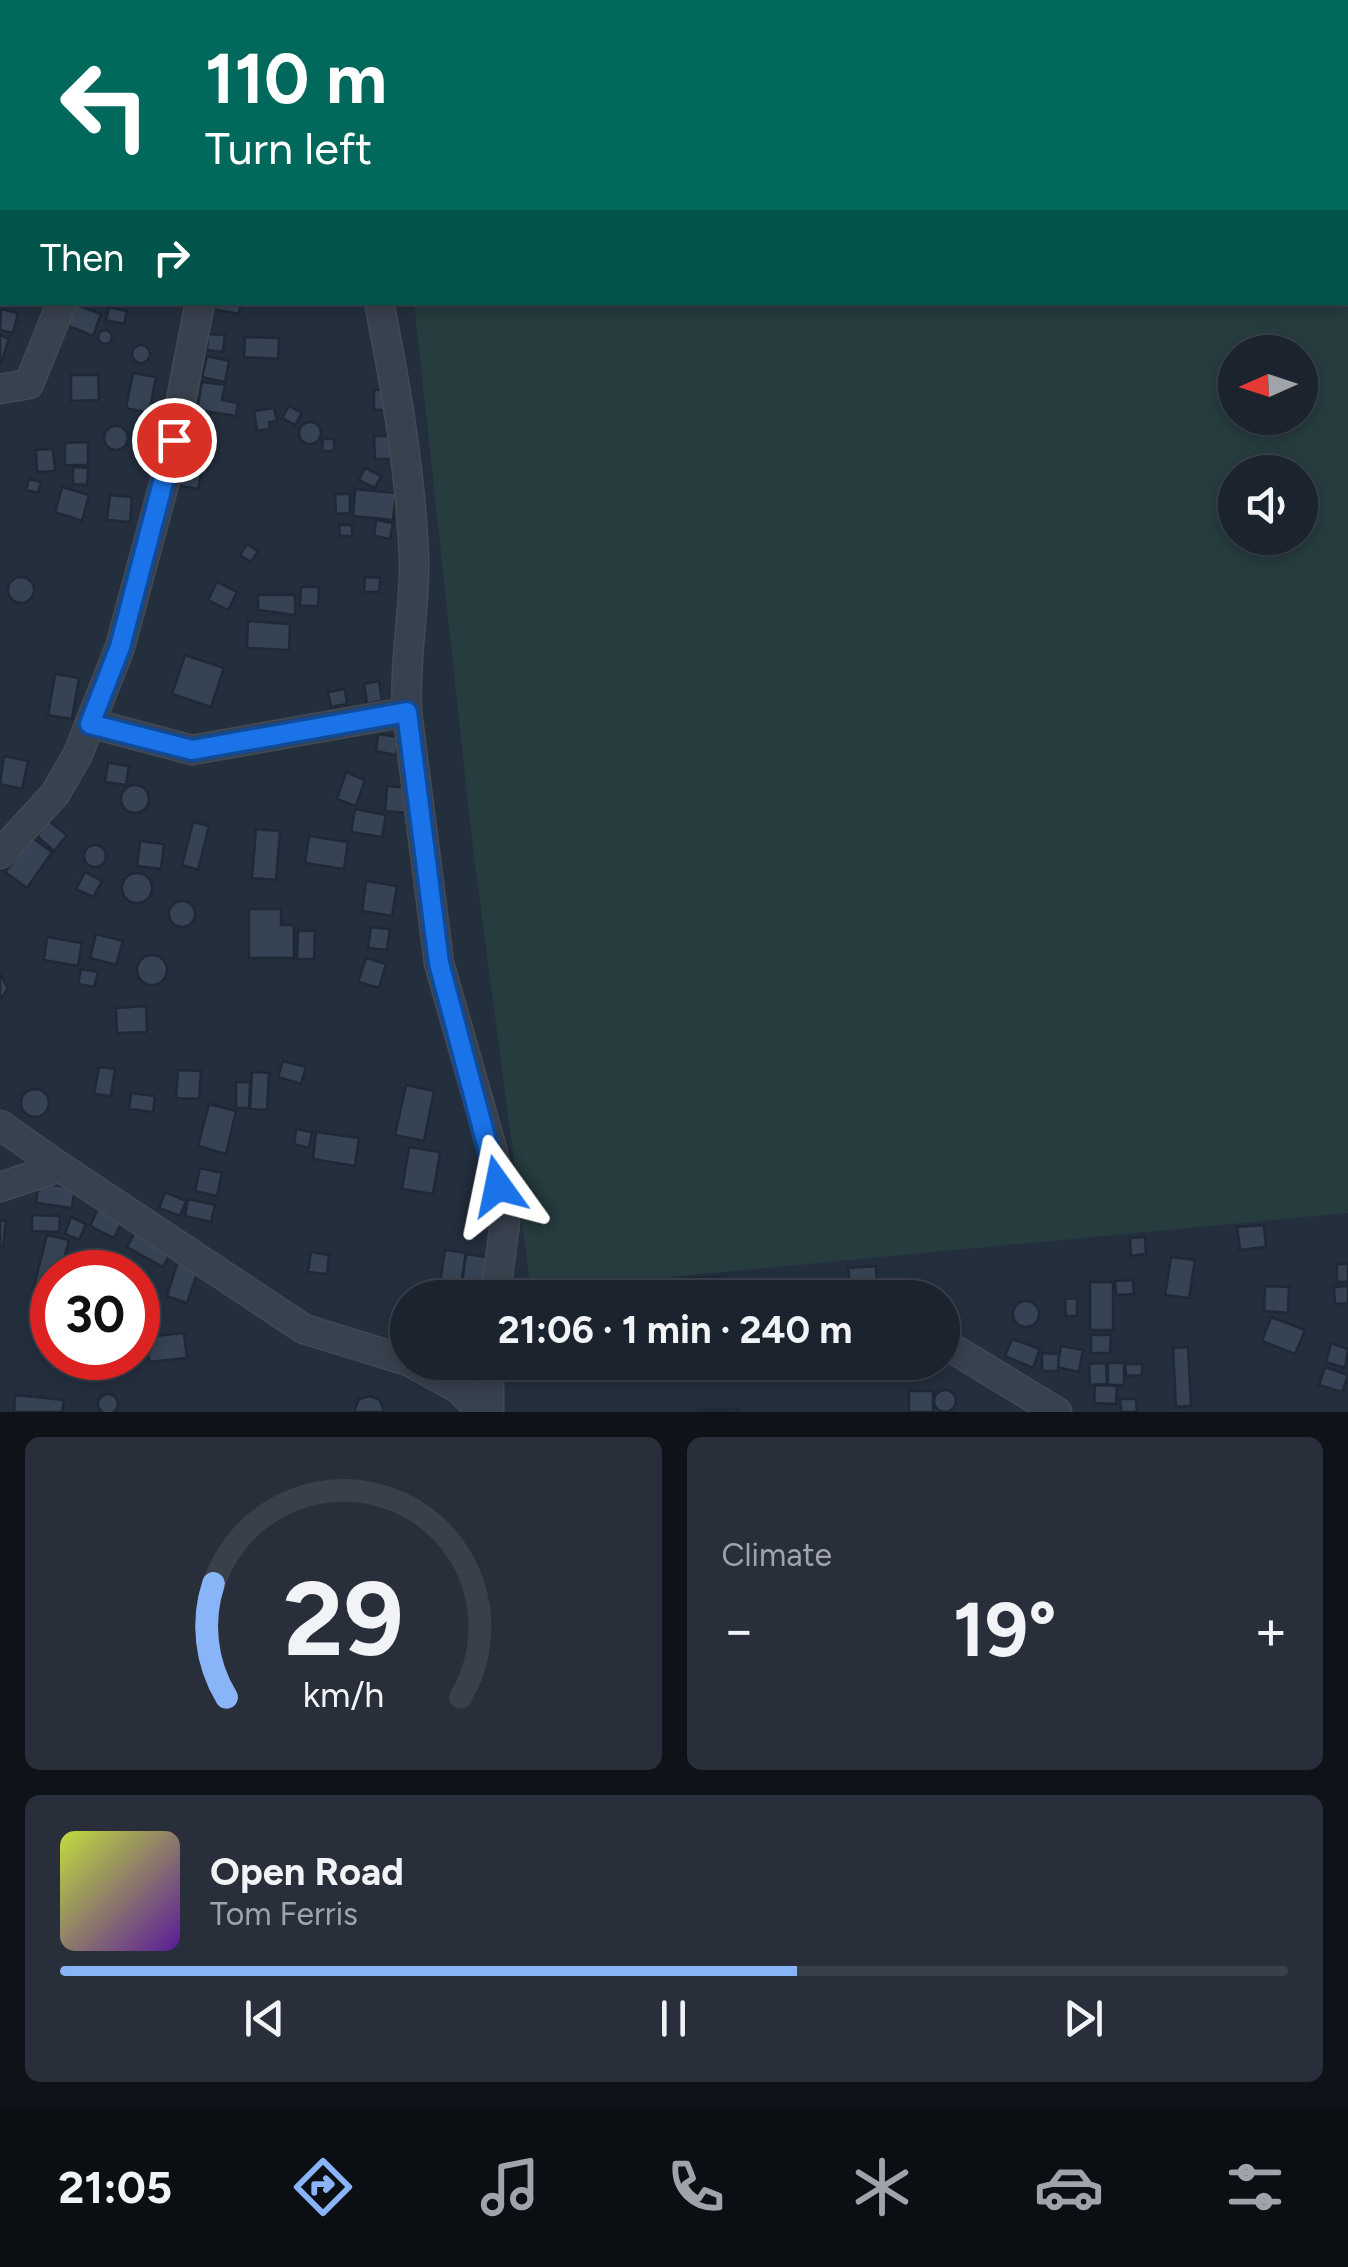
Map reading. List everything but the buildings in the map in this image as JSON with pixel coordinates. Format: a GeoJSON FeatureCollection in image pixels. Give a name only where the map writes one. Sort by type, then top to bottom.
{"type":"FeatureCollection","features":[{"type":"Feature","properties":{"kind":"street"},"geometry":{"type":"LineString","coordinates":[[0,390],[29,384],[61,305]]}},
{"type":"Feature","properties":{"kind":"street"},"geometry":{"type":"LineString","coordinates":[[0,854],[55,794],[90,724],[120,647],[167,473],[199,305]]}},
{"type":"Feature","properties":{"kind":"street"},"geometry":{"type":"LineString","coordinates":[[379,305],[402,416],[410,508],[414,598],[405,672],[407,712],[439,963],[492,1149],[505,1222],[498,1280]]}},
{"type":"Feature","properties":{"kind":"street"},"geometry":{"type":"LineString","coordinates":[[90,724],[192,750],[407,712]]}},
{"type":"Feature","properties":{"kind":"street"},"geometry":{"type":"LineString","coordinates":[[0,1125],[304,1329],[390,1356]]}},
{"type":"Feature","properties":{"kind":"street"},"geometry":{"type":"LineString","coordinates":[[0,1187],[60,1167]]}},
{"type":"Feature","properties":{"kind":"street"},"geometry":{"type":"LineString","coordinates":[[960,1353],[1057,1412]]}},
{"type":"Feature","properties":{"kind":"street"},"geometry":{"type":"LineString","coordinates":[[443,1380],[485,1412]]}},
{"type":"Feature","properties":{"kind":"street"},"geometry":{"type":"LineString","coordinates":[[485,1412],[488,1380]]}},
{"type":"Feature","properties":{"kind":"green space"},"geometry":{"type":"Polygon","coordinates":[[[414,305],[1348,305],[1348,1213],[637,1280],[530,1280],[473,849],[414,305]]]}},
{"type":"Feature","properties":{"kind":"route"},"geometry":{"type":"LineString","coordinates":[[174,440],[120,647],[90,724],[192,750],[289,736],[407,712],[439,963],[492,1149],[498,1186]]}}]}
